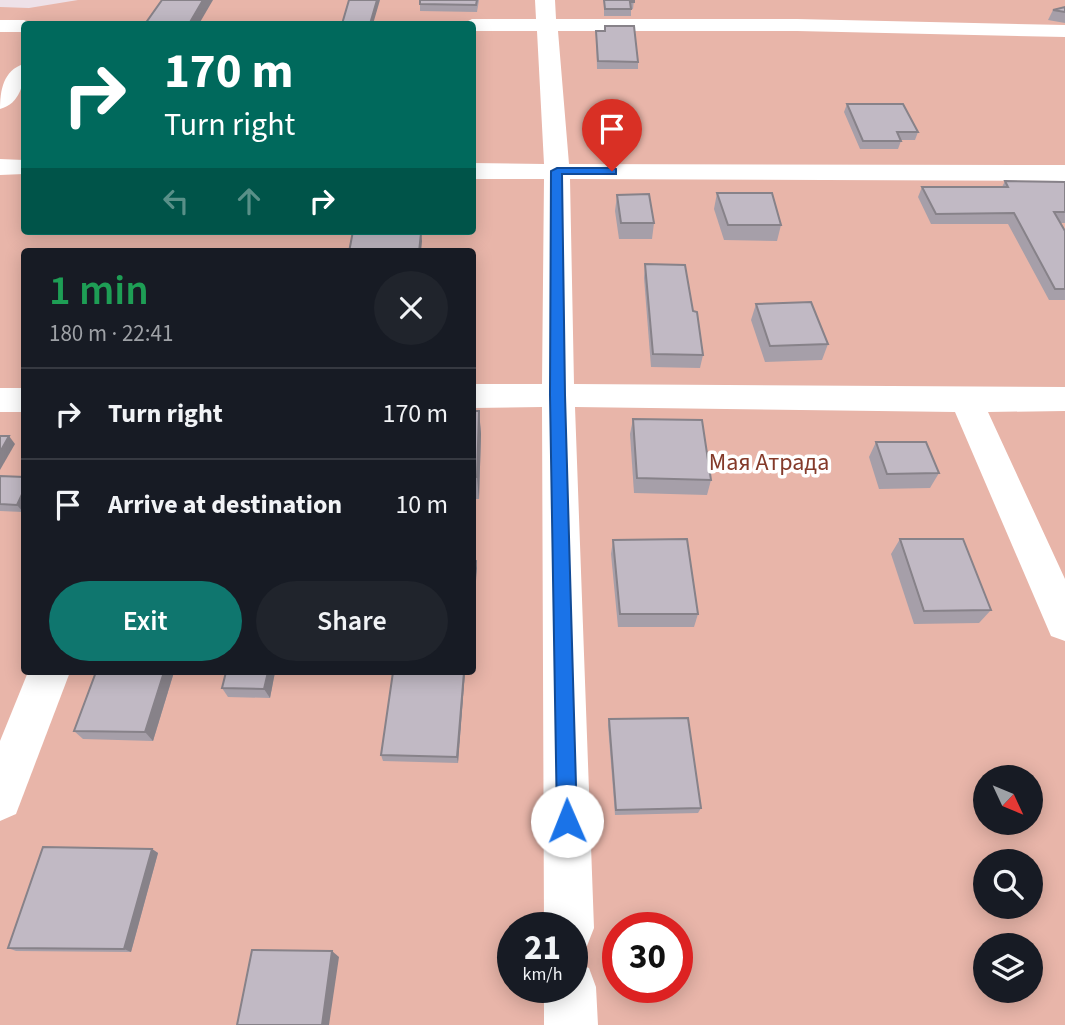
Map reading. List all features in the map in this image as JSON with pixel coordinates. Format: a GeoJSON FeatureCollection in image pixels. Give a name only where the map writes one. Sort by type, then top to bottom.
{"type":"FeatureCollection","features":[{"type":"Feature","properties":{"kind":"street"},"geometry":{"type":"LineString","coordinates":[[792,0],[797,24]]}},
{"type":"Feature","properties":{"kind":"street"},"geometry":{"type":"LineString","coordinates":[[545,12],[557,171],[558,395],[569,912]]}},
{"type":"Feature","properties":{"kind":"street"},"geometry":{"type":"LineString","coordinates":[[476,24],[545,12],[797,24],[1065,31]]}},
{"type":"Feature","properties":{"kind":"street"},"geometry":{"type":"LineString","coordinates":[[0,26],[21,26]]}},
{"type":"Feature","properties":{"kind":"street"},"geometry":{"type":"LineString","coordinates":[[0,102],[21,75]]}},
{"type":"Feature","properties":{"kind":"street"},"geometry":{"type":"LineString","coordinates":[[0,167],[21,167]]}},
{"type":"Feature","properties":{"kind":"street"},"geometry":{"type":"LineString","coordinates":[[476,171],[1065,173]]}},
{"type":"Feature","properties":{"kind":"street"},"geometry":{"type":"LineString","coordinates":[[476,396],[967,401],[1065,399]]}},
{"type":"Feature","properties":{"kind":"street"},"geometry":{"type":"LineString","coordinates":[[0,400],[21,400]]}},
{"type":"Feature","properties":{"kind":"street"},"geometry":{"type":"LineString","coordinates":[[967,401],[1065,623]]}},
{"type":"Feature","properties":{"kind":"street"},"geometry":{"type":"LineString","coordinates":[[0,798],[48,675]]}},
{"type":"Feature","properties":{"kind":"street"},"geometry":{"type":"LineString","coordinates":[[570,1003],[571,1025]]}},
{"type":"Feature","properties":{"kind":"green space","name":"Мая Атрада"},"geometry":{"type":"Polygon","coordinates":[[[78,0],[1065,0],[1065,1025],[0,1025],[0,7],[29,8],[78,0]]]}},
{"type":"Feature","properties":{"kind":"building"},"geometry":{"type":"Polygon","coordinates":[[[162,0],[203,0],[191,21],[147,21],[162,0]]]}},
{"type":"Feature","properties":{"kind":"building"},"geometry":{"type":"Polygon","coordinates":[[[349,0],[377,0],[371,21],[343,21],[349,0]]]}},
{"type":"Feature","properties":{"kind":"building"},"geometry":{"type":"Polygon","coordinates":[[[420,0],[477,0],[476,5],[420,4],[420,0]]]}},
{"type":"Feature","properties":{"kind":"building"},"geometry":{"type":"Polygon","coordinates":[[[604,0],[634,2],[630,2],[631,9],[605,9],[604,0]]]}},
{"type":"Feature","properties":{"kind":"building"},"geometry":{"type":"Polygon","coordinates":[[[605,26],[634,26],[638,62],[598,61],[596,31],[605,31],[605,26]]]}},
{"type":"Feature","properties":{"kind":"building"},"geometry":{"type":"Polygon","coordinates":[[[847,104],[903,104],[918,132],[897,132],[901,141],[863,141],[847,104]]]}},
{"type":"Feature","properties":{"kind":"building"},"geometry":{"type":"Polygon","coordinates":[[[1005,181],[1065,182],[1065,212],[1054,212],[1065,231],[1065,289],[1055,289],[1014,213],[936,214],[922,187],[1008,187],[1005,181]]]}},
{"type":"Feature","properties":{"kind":"building"},"geometry":{"type":"Polygon","coordinates":[[[717,193],[772,193],[781,225],[728,225],[717,193]]]}},
{"type":"Feature","properties":{"kind":"building"},"geometry":{"type":"Polygon","coordinates":[[[649,194],[654,223],[621,223],[617,195],[649,194]]]}},
{"type":"Feature","properties":{"kind":"building"},"geometry":{"type":"Polygon","coordinates":[[[352,235],[421,235],[419,248],[350,248],[352,235]]]}},
{"type":"Feature","properties":{"kind":"building"},"geometry":{"type":"Polygon","coordinates":[[[645,264],[685,265],[693,311],[697,312],[703,355],[653,354],[645,264]]]}},
{"type":"Feature","properties":{"kind":"building"},"geometry":{"type":"Polygon","coordinates":[[[811,302],[828,344],[770,346],[756,304],[811,302]]]}},
{"type":"Feature","properties":{"kind":"building"},"geometry":{"type":"Polygon","coordinates":[[[476,411],[479,411],[477,477],[476,411]]]}},
{"type":"Feature","properties":{"kind":"building"},"geometry":{"type":"Polygon","coordinates":[[[633,419],[702,420],[711,480],[637,478],[633,419]]]}},
{"type":"Feature","properties":{"kind":"building"},"geometry":{"type":"Polygon","coordinates":[[[0,436],[9,436],[0,452],[0,436]]]}},
{"type":"Feature","properties":{"kind":"building"},"geometry":{"type":"Polygon","coordinates":[[[876,442],[926,442],[939,473],[887,474],[876,442]]]}},
{"type":"Feature","properties":{"kind":"building"},"geometry":{"type":"Polygon","coordinates":[[[0,476],[21,477],[21,496],[17,505],[0,504],[0,476]]]}},
{"type":"Feature","properties":{"kind":"building"},"geometry":{"type":"Polygon","coordinates":[[[687,539],[698,614],[620,614],[613,540],[687,539]]]}},
{"type":"Feature","properties":{"kind":"building"},"geometry":{"type":"Polygon","coordinates":[[[900,539],[963,539],[991,610],[924,611],[900,539]]]}},
{"type":"Feature","properties":{"kind":"building"},"geometry":{"type":"Polygon","coordinates":[[[95,675],[163,675],[145,732],[74,731],[95,675]]]}},
{"type":"Feature","properties":{"kind":"building"},"geometry":{"type":"Polygon","coordinates":[[[225,675],[267,675],[264,689],[222,688],[225,675]]]}},
{"type":"Feature","properties":{"kind":"building"},"geometry":{"type":"Polygon","coordinates":[[[393,675],[464,675],[457,757],[381,755],[393,675]]]}},
{"type":"Feature","properties":{"kind":"building"},"geometry":{"type":"Polygon","coordinates":[[[688,718],[701,808],[616,810],[609,719],[688,718]]]}},
{"type":"Feature","properties":{"kind":"building"},"geometry":{"type":"Polygon","coordinates":[[[43,847],[152,849],[124,949],[8,948],[43,847]]]}},
{"type":"Feature","properties":{"kind":"building"},"geometry":{"type":"Polygon","coordinates":[[[252,950],[332,951],[322,1025],[237,1025],[252,950]]]}},
{"type":"Feature","properties":{"kind":"route"},"geometry":{"type":"LineString","coordinates":[[567,821],[558,395],[557,171],[612,171]]}}]}
